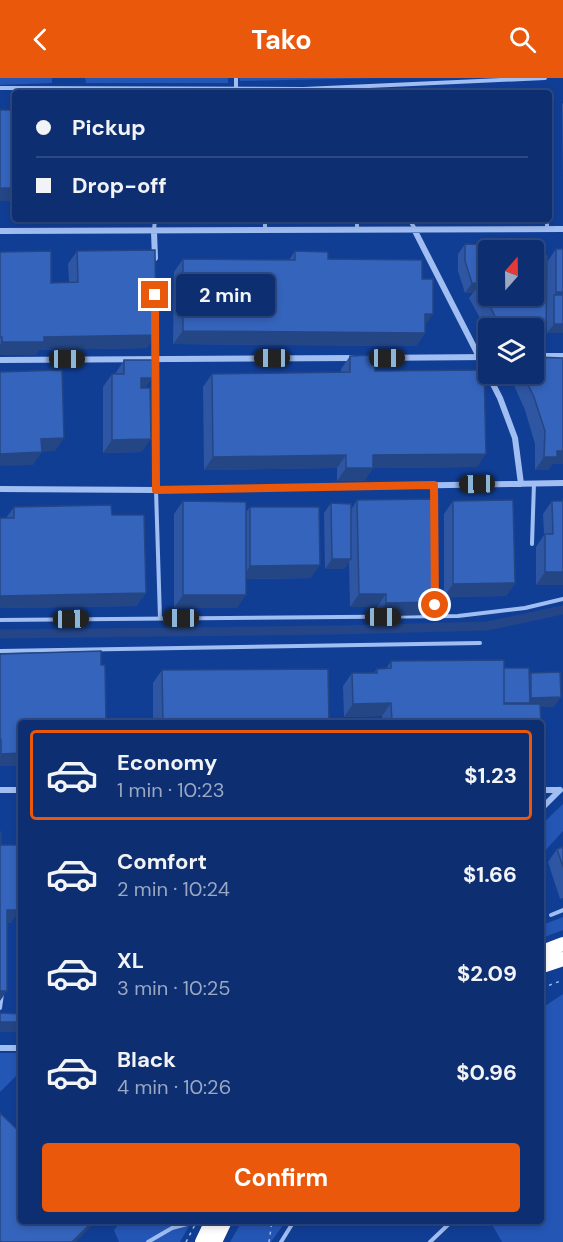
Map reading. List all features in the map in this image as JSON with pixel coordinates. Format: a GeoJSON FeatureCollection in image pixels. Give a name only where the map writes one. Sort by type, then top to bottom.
{"type":"FeatureCollection","features":[{"type":"Feature","properties":{"kind":"highway"},"geometry":{"type":"LineString","coordinates":[[544,951],[563,944]]}},
{"type":"Feature","properties":{"kind":"highway"},"geometry":{"type":"LineString","coordinates":[[544,965],[563,959]]}},
{"type":"Feature","properties":{"kind":"highway"},"geometry":{"type":"LineString","coordinates":[[202,1242],[211,1224]]}},
{"type":"Feature","properties":{"kind":"highway"},"geometry":{"type":"LineString","coordinates":[[215,1242],[224,1224]]}},
{"type":"Feature","properties":{"kind":"street"},"geometry":{"type":"LineString","coordinates":[[0,231],[563,229]]}},
{"type":"Feature","properties":{"kind":"street"},"geometry":{"type":"LineString","coordinates":[[416,231],[478,353]]}},
{"type":"Feature","properties":{"kind":"street"},"geometry":{"type":"LineString","coordinates":[[154,232],[155,266]]}},
{"type":"Feature","properties":{"kind":"street"},"geometry":{"type":"LineString","coordinates":[[156,324],[156,490]]}},
{"type":"Feature","properties":{"kind":"street"},"geometry":{"type":"LineString","coordinates":[[544,356],[563,356]]}},
{"type":"Feature","properties":{"kind":"street"},"geometry":{"type":"LineString","coordinates":[[0,360],[478,357]]}},
{"type":"Feature","properties":{"kind":"street"},"geometry":{"type":"LineString","coordinates":[[493,384],[516,438],[521,484]]}},
{"type":"Feature","properties":{"kind":"street"},"geometry":{"type":"LineString","coordinates":[[0,489],[156,490],[563,483]]}},
{"type":"Feature","properties":{"kind":"street"},"geometry":{"type":"LineString","coordinates":[[544,790],[561,789]]}},
{"type":"Feature","properties":{"kind":"street"},"geometry":{"type":"LineString","coordinates":[[544,806],[561,789]]}},
{"type":"Feature","properties":{"kind":"street"},"geometry":{"type":"LineString","coordinates":[[0,790],[18,790]]}},
{"type":"Feature","properties":{"kind":"street"},"geometry":{"type":"LineString","coordinates":[[0,1048],[18,1048]]}},
{"type":"Feature","properties":{"kind":"lane"},"geometry":{"type":"LineString","coordinates":[[236,78],[236,89]]}},
{"type":"Feature","properties":{"kind":"lane"},"geometry":{"type":"LineString","coordinates":[[0,88],[339,88],[544,78]]}},
{"type":"Feature","properties":{"kind":"lane"},"geometry":{"type":"LineString","coordinates":[[154,222],[154,232]]}},
{"type":"Feature","properties":{"kind":"lane"},"geometry":{"type":"LineString","coordinates":[[265,222],[265,231]]}},
{"type":"Feature","properties":{"kind":"lane"},"geometry":{"type":"LineString","coordinates":[[357,222],[357,231]]}},
{"type":"Feature","properties":{"kind":"lane"},"geometry":{"type":"LineString","coordinates":[[411,222],[416,231]]}},
{"type":"Feature","properties":{"kind":"lane"},"geometry":{"type":"LineString","coordinates":[[547,222],[547,229]]}},
{"type":"Feature","properties":{"kind":"lane"},"geometry":{"type":"LineString","coordinates":[[532,544],[534,483]]}},
{"type":"Feature","properties":{"kind":"lane"},"geometry":{"type":"LineString","coordinates":[[434,485],[434,507]]}},
{"type":"Feature","properties":{"kind":"lane"},"geometry":{"type":"LineString","coordinates":[[156,490],[159,618]]}},
{"type":"Feature","properties":{"kind":"lane"},"geometry":{"type":"LineString","coordinates":[[0,620],[458,616],[525,608],[563,599]]}},
{"type":"Feature","properties":{"kind":"lane"},"geometry":{"type":"LineString","coordinates":[[0,651],[480,643]]}},
{"type":"Feature","properties":{"kind":"lane"},"geometry":{"type":"LineString","coordinates":[[551,915],[563,910]]}},
{"type":"Feature","properties":{"kind":"lane"},"geometry":{"type":"LineString","coordinates":[[0,1008],[3,985]]}},
{"type":"Feature","properties":{"kind":"lane"},"geometry":{"type":"LineString","coordinates":[[148,1242],[172,1228],[187,1224]]}},
{"type":"Feature","properties":{"kind":"lane"},"geometry":{"type":"LineString","coordinates":[[281,1242],[292,1224]]}},
{"type":"Feature","properties":{"kind":"lane"},"geometry":{"type":"LineString","coordinates":[[430,1242],[449,1224]]}},
{"type":"Feature","properties":{"kind":"path"},"geometry":{"type":"LineString","coordinates":[[544,987],[563,980]]}},
{"type":"Feature","properties":{"kind":"path"},"geometry":{"type":"LineString","coordinates":[[186,1242],[195,1224]]}},
{"type":"Feature","properties":{"kind":"path"},"geometry":{"type":"LineString","coordinates":[[269,1242],[272,1224]]}},
{"type":"Feature","properties":{"kind":"shaded area"},"geometry":{"type":"Polygon","coordinates":[[[0,78],[52,78],[52,83],[0,85],[0,78]]]}},
{"type":"Feature","properties":{"kind":"shaded area"},"geometry":{"type":"Polygon","coordinates":[[[85,78],[228,78],[228,83],[86,83],[85,78]]]}},
{"type":"Feature","properties":{"kind":"shaded area"},"geometry":{"type":"Polygon","coordinates":[[[239,78],[379,78],[240,81],[239,78]]]}},
{"type":"Feature","properties":{"kind":"shaded area"},"geometry":{"type":"Polygon","coordinates":[[[563,804],[563,831],[544,852],[544,822],[563,804]]]}},
{"type":"Feature","properties":{"kind":"shaded area"},"geometry":{"type":"Polygon","coordinates":[[[563,917],[563,930],[544,937],[544,924],[563,917]]]}},
{"type":"Feature","properties":{"kind":"shaded area"},"geometry":{"type":"Polygon","coordinates":[[[563,994],[563,1242],[502,1242],[492,1224],[544,1224],[544,1007],[563,994]]]}},
{"type":"Feature","properties":{"kind":"shaded area"},"geometry":{"type":"Polygon","coordinates":[[[0,1053],[18,1053],[18,1078],[16,1076],[0,1092],[0,1053]]]}},
{"type":"Feature","properties":{"kind":"shaded area"},"geometry":{"type":"Polygon","coordinates":[[[119,1224],[190,1224],[180,1242],[119,1242],[114,1230],[119,1224]]]}},
{"type":"Feature","properties":{"kind":"shaded area"},"geometry":{"type":"Polygon","coordinates":[[[240,1224],[284,1224],[271,1242],[230,1242],[240,1224]]]}},
{"type":"Feature","properties":{"kind":"building"},"geometry":{"type":"Polygon","coordinates":[[[0,110],[12,110],[12,188],[0,188],[0,110]]]}},
{"type":"Feature","properties":{"kind":"building"},"geometry":{"type":"Polygon","coordinates":[[[465,244],[478,244],[478,283],[472,283],[465,261],[465,244]]]}},
{"type":"Feature","properties":{"kind":"building"},"geometry":{"type":"Polygon","coordinates":[[[556,249],[563,249],[563,292],[556,292],[556,249]]]}},
{"type":"Feature","properties":{"kind":"building"},"geometry":{"type":"Polygon","coordinates":[[[155,250],[156,335],[44,337],[44,342],[2,342],[2,337],[0,337],[0,252],[51,251],[51,283],[78,282],[77,251],[155,250]]]}},
{"type":"Feature","properties":{"kind":"building"},"geometry":{"type":"Polygon","coordinates":[[[295,251],[328,252],[328,259],[422,260],[422,279],[433,279],[433,314],[425,314],[425,333],[183,331],[183,259],[295,260],[295,251]]]}},
{"type":"Feature","properties":{"kind":"building"},"geometry":{"type":"Polygon","coordinates":[[[544,255],[547,255],[546,328],[544,328],[544,318],[496,318],[490,306],[544,306],[544,255]]]}},
{"type":"Feature","properties":{"kind":"building"},"geometry":{"type":"Polygon","coordinates":[[[554,295],[563,295],[563,324],[554,324],[554,295]]]}},
{"type":"Feature","properties":{"kind":"building"},"geometry":{"type":"Polygon","coordinates":[[[374,355],[375,371],[478,370],[478,384],[484,384],[486,454],[373,455],[373,468],[346,468],[346,455],[213,457],[212,374],[350,372],[350,356],[374,355]]]}},
{"type":"Feature","properties":{"kind":"building"},"geometry":{"type":"Polygon","coordinates":[[[544,357],[563,358],[563,451],[557,451],[557,457],[544,457],[545,431],[528,384],[544,384],[544,357]]]}},
{"type":"Feature","properties":{"kind":"building"},"geometry":{"type":"Polygon","coordinates":[[[124,360],[152,360],[152,378],[141,378],[141,388],[150,388],[151,439],[112,440],[112,374],[124,374],[124,360]]]}},
{"type":"Feature","properties":{"kind":"building"},"geometry":{"type":"Polygon","coordinates":[[[62,370],[64,438],[41,439],[42,452],[0,454],[0,372],[62,370]]]}},
{"type":"Feature","properties":{"kind":"building"},"geometry":{"type":"Polygon","coordinates":[[[435,499],[437,602],[386,603],[386,594],[359,594],[357,500],[435,499]]]}},
{"type":"Feature","properties":{"kind":"building"},"geometry":{"type":"Polygon","coordinates":[[[513,500],[515,583],[453,584],[453,501],[513,500]]]}},
{"type":"Feature","properties":{"kind":"building"},"geometry":{"type":"Polygon","coordinates":[[[183,501],[246,502],[246,595],[183,595],[183,501]]]}},
{"type":"Feature","properties":{"kind":"building"},"geometry":{"type":"Polygon","coordinates":[[[552,501],[563,501],[563,572],[545,572],[545,534],[553,534],[552,501]]]}},
{"type":"Feature","properties":{"kind":"building"},"geometry":{"type":"Polygon","coordinates":[[[331,503],[351,504],[351,559],[332,559],[331,503]]]}},
{"type":"Feature","properties":{"kind":"building"},"geometry":{"type":"Polygon","coordinates":[[[111,505],[112,515],[144,515],[146,593],[0,596],[0,518],[14,518],[14,507],[111,505]]]}},
{"type":"Feature","properties":{"kind":"building"},"geometry":{"type":"Polygon","coordinates":[[[250,507],[319,507],[320,565],[250,566],[250,507]]]}},
{"type":"Feature","properties":{"kind":"building"},"geometry":{"type":"Polygon","coordinates":[[[101,651],[101,665],[105,665],[106,720],[18,720],[18,753],[1,754],[0,654],[101,651]]]}},
{"type":"Feature","properties":{"kind":"building"},"geometry":{"type":"Polygon","coordinates":[[[504,660],[504,704],[540,704],[541,720],[392,720],[391,703],[353,704],[352,673],[377,673],[377,669],[391,668],[391,661],[504,660]]]}},
{"type":"Feature","properties":{"kind":"building"},"geometry":{"type":"Polygon","coordinates":[[[504,668],[529,668],[530,703],[504,703],[504,668]]]}},
{"type":"Feature","properties":{"kind":"building"},"geometry":{"type":"Polygon","coordinates":[[[328,669],[329,720],[163,720],[162,670],[328,669]]]}},
{"type":"Feature","properties":{"kind":"building"},"geometry":{"type":"Polygon","coordinates":[[[560,672],[561,697],[531,698],[531,673],[560,672]]]}},
{"type":"Feature","properties":{"kind":"building"},"geometry":{"type":"Polygon","coordinates":[[[1,832],[1,845],[18,845],[18,910],[7,910],[7,991],[0,991],[1,832]]]}},
{"type":"Feature","properties":{"kind":"building"},"geometry":{"type":"Polygon","coordinates":[[[563,847],[563,867],[557,849],[563,847]]]}},
{"type":"Feature","properties":{"kind":"building"},"geometry":{"type":"Polygon","coordinates":[[[0,1013],[18,1014],[18,1022],[0,1022],[0,1013]]]}},
{"type":"Feature","properties":{"kind":"building"},"geometry":{"type":"Polygon","coordinates":[[[0,1113],[18,1130],[18,1224],[90,1224],[72,1242],[0,1242],[0,1113]]]}},
{"type":"Feature","properties":{"kind":"waterway"},"geometry":{"type":"LineString","coordinates":[[0,634],[487,626],[563,610]]}},
{"type":"Feature","properties":{"kind":"route"},"geometry":{"type":"LineString","coordinates":[[155,295],[156,490],[434,485],[435,605]]}}]}
